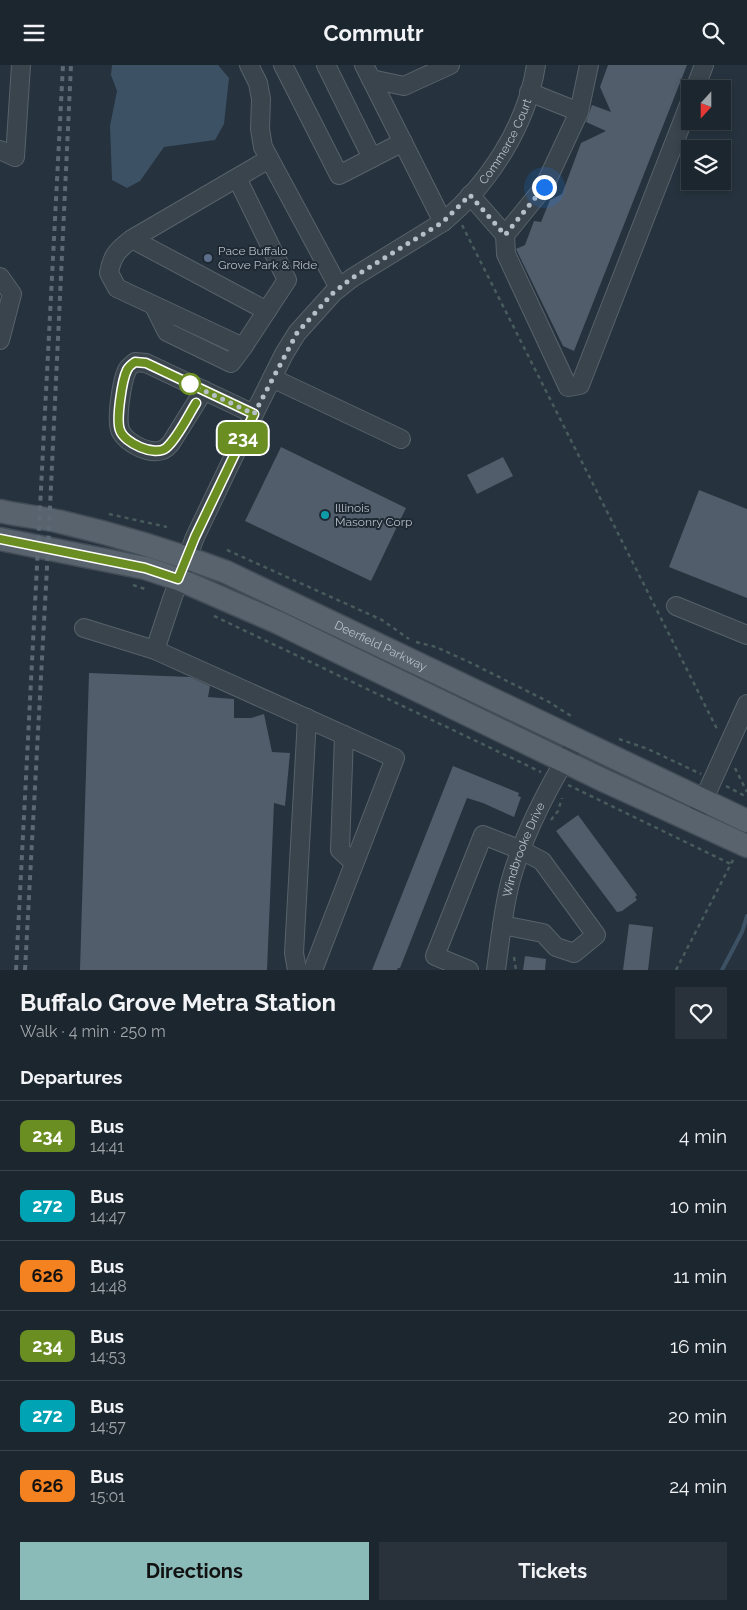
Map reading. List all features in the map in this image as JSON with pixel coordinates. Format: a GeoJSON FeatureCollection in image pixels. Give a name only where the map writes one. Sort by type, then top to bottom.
{"type":"FeatureCollection","features":[{"type":"Feature","properties":{"kind":"main road","name":"Deerfield Parkway"},"geometry":{"type":"LineString","coordinates":[[0,511],[62,522],[187,557],[226,572],[747,821]]}},
{"type":"Feature","properties":{"kind":"main road","name":"Deerfield Parkway"},"geometry":{"type":"LineString","coordinates":[[0,539],[145,568],[178,579],[277,622],[559,769],[693,821],[742,849]]}},
{"type":"Feature","properties":{"kind":"street"},"geometry":{"type":"LineString","coordinates":[[0,150],[15,157],[21,65]]}},
{"type":"Feature","properties":{"kind":"street"},"geometry":{"type":"LineString","coordinates":[[250,65],[258,83],[261,99],[260,129],[263,147],[339,288]]}},
{"type":"Feature","properties":{"kind":"street"},"geometry":{"type":"LineString","coordinates":[[283,65],[340,175],[403,142]]}},
{"type":"Feature","properties":{"kind":"street"},"geometry":{"type":"LineString","coordinates":[[326,65],[372,158]]}},
{"type":"Feature","properties":{"kind":"street"},"geometry":{"type":"LineString","coordinates":[[368,72],[404,86],[450,65]]}},
{"type":"Feature","properties":{"kind":"street","name":"Commerce Court"},"geometry":{"type":"LineString","coordinates":[[155,650],[178,579],[195,537],[272,378],[297,333],[339,288],[449,217],[470,195],[496,164],[511,139],[530,92],[536,65]]}},
{"type":"Feature","properties":{"kind":"street"},"geometry":{"type":"LineString","coordinates":[[505,235],[544,187],[579,112],[589,65]]}},
{"type":"Feature","properties":{"kind":"street"},"geometry":{"type":"LineString","coordinates":[[698,80],[704,65]]}},
{"type":"Feature","properties":{"kind":"street"},"geometry":{"type":"LineString","coordinates":[[368,72],[403,142],[449,217]]}},
{"type":"Feature","properties":{"kind":"street"},"geometry":{"type":"LineString","coordinates":[[530,92],[579,112]]}},
{"type":"Feature","properties":{"kind":"street"},"geometry":{"type":"LineString","coordinates":[[470,195],[505,235],[506,254],[568,387],[580,385],[681,125]]}},
{"type":"Feature","properties":{"kind":"street"},"geometry":{"type":"LineString","coordinates":[[237,178],[288,279],[243,347],[117,288],[109,273],[112,257],[132,239],[237,178],[270,159]]}},
{"type":"Feature","properties":{"kind":"street"},"geometry":{"type":"LineString","coordinates":[[132,239],[267,311]]}},
{"type":"Feature","properties":{"kind":"street"},"geometry":{"type":"LineString","coordinates":[[0,277],[12,294],[0,340]]}},
{"type":"Feature","properties":{"kind":"street"},"geometry":{"type":"LineString","coordinates":[[204,390],[171,443],[164,449],[155,452],[145,449],[126,439],[120,431],[119,418],[124,379],[128,368],[135,362],[146,363],[204,390],[254,414]]}},
{"type":"Feature","properties":{"kind":"street"},"geometry":{"type":"LineString","coordinates":[[272,378],[401,439]]}},
{"type":"Feature","properties":{"kind":"street"},"geometry":{"type":"LineString","coordinates":[[676,606],[747,635]]}},
{"type":"Feature","properties":{"kind":"street"},"geometry":{"type":"LineString","coordinates":[[84,627],[155,650],[395,758],[313,970]]}},
{"type":"Feature","properties":{"kind":"street"},"geometry":{"type":"LineString","coordinates":[[693,821],[747,704]]}},
{"type":"Feature","properties":{"kind":"street"},"geometry":{"type":"LineString","coordinates":[[297,970],[294,953],[307,718]]}},
{"type":"Feature","properties":{"kind":"street"},"geometry":{"type":"LineString","coordinates":[[344,735],[340,849],[354,863]]}},
{"type":"Feature","properties":{"kind":"street","name":"Windbrooke Drive"},"geometry":{"type":"LineString","coordinates":[[496,970],[510,883],[521,850],[559,769],[577,740]]}},
{"type":"Feature","properties":{"kind":"street"},"geometry":{"type":"LineString","coordinates":[[469,970],[435,957],[483,835],[521,850],[542,861],[596,935],[574,953],[556,947],[543,933],[502,925]]}},
{"type":"Feature","properties":{"kind":"path"},"geometry":{"type":"LineString","coordinates":[[449,217],[727,749],[747,791]]}},
{"type":"Feature","properties":{"kind":"path"},"geometry":{"type":"LineString","coordinates":[[227,550],[382,619],[410,640],[436,647],[549,702],[571,716]]}},
{"type":"Feature","properties":{"kind":"path"},"geometry":{"type":"LineString","coordinates":[[213,615],[559,769],[731,864]]}},
{"type":"Feature","properties":{"kind":"path"},"geometry":{"type":"LineString","coordinates":[[617,738],[648,749],[747,797]]}},
{"type":"Feature","properties":{"kind":"path"},"geometry":{"type":"LineString","coordinates":[[676,970],[731,864],[742,849]]}},
{"type":"Feature","properties":{"kind":"water"},"geometry":{"type":"Polygon","coordinates":[[[112,65],[218,65],[229,78],[224,124],[215,140],[164,147],[140,181],[127,188],[112,180],[110,126],[117,91],[111,75],[112,65]]]}},
{"type":"Feature","properties":{"kind":"building"},"geometry":{"type":"Polygon","coordinates":[[[608,65],[687,65],[574,351],[563,346],[516,249],[525,245],[534,221],[541,222],[550,200],[562,194],[581,143],[606,131],[586,122],[592,105],[611,112],[600,87],[608,65]]]}},
{"type":"Feature","properties":{"kind":"building","name":"Illinois Masonry Corp"},"geometry":{"type":"Polygon","coordinates":[[[281,447],[406,508],[371,581],[245,521],[281,447]]]}},
{"type":"Feature","properties":{"kind":"building"},"geometry":{"type":"Polygon","coordinates":[[[503,457],[513,476],[477,494],[467,475],[503,457]]]}},
{"type":"Feature","properties":{"kind":"building"},"geometry":{"type":"Polygon","coordinates":[[[699,490],[747,509],[747,598],[669,567],[699,490]]]}},
{"type":"Feature","properties":{"kind":"building"},"geometry":{"type":"Polygon","coordinates":[[[89,673],[190,677],[210,686],[208,697],[234,699],[234,718],[251,718],[264,714],[272,752],[290,753],[285,806],[274,803],[267,970],[80,970],[89,673]]]}},
{"type":"Feature","properties":{"kind":"building"},"geometry":{"type":"Polygon","coordinates":[[[453,766],[519,793],[518,796],[521,797],[514,817],[467,798],[400,968],[397,970],[372,970],[453,766]]]}},
{"type":"Feature","properties":{"kind":"building"},"geometry":{"type":"Polygon","coordinates":[[[578,815],[637,895],[635,897],[637,900],[622,911],[617,912],[556,831],[578,815]]]}},
{"type":"Feature","properties":{"kind":"building"},"geometry":{"type":"Polygon","coordinates":[[[629,924],[653,927],[648,970],[623,970],[629,924]]]}},
{"type":"Feature","properties":{"kind":"building"},"geometry":{"type":"Polygon","coordinates":[[[525,956],[546,959],[545,970],[523,970],[525,956]]]}},
{"type":"Feature","properties":{"kind":"waterway"},"geometry":{"type":"LineString","coordinates":[[722,970],[742,932],[747,916]]}},
{"type":"Feature","properties":{"kind":"railway"},"geometry":{"type":"LineString","coordinates":[[16,970],[63,65]]}},
{"type":"Feature","properties":{"kind":"railway"},"geometry":{"type":"LineString","coordinates":[[25,970],[48,549],[71,65]]}},
{"type":"Feature","properties":{"kind":"bus line","name":"234"},"geometry":{"type":"LineString","coordinates":[[0,539],[145,568],[178,579],[195,537],[254,414],[146,363],[135,362],[128,368],[124,379],[119,418],[120,431],[126,439],[145,449],[155,452],[164,449],[171,443],[196,403]]}},
{"type":"Feature","properties":{"kind":"place","name":"Pace Buffalo Grove Park & Ride"},"geometry":{"type":"Point","coordinates":[208,258]}},
{"type":"Feature","properties":{"kind":"place","name":"Illinois Masonry Corp"},"geometry":{"type":"Point","coordinates":[325,515]}},
{"type":"Feature","properties":{"kind":"route"},"geometry":{"type":"LineString","coordinates":[[190,384],[254,414],[284,354],[297,333],[333,293],[352,278],[434,229],[455,212],[470,195],[505,235],[544,187]]}}]}
